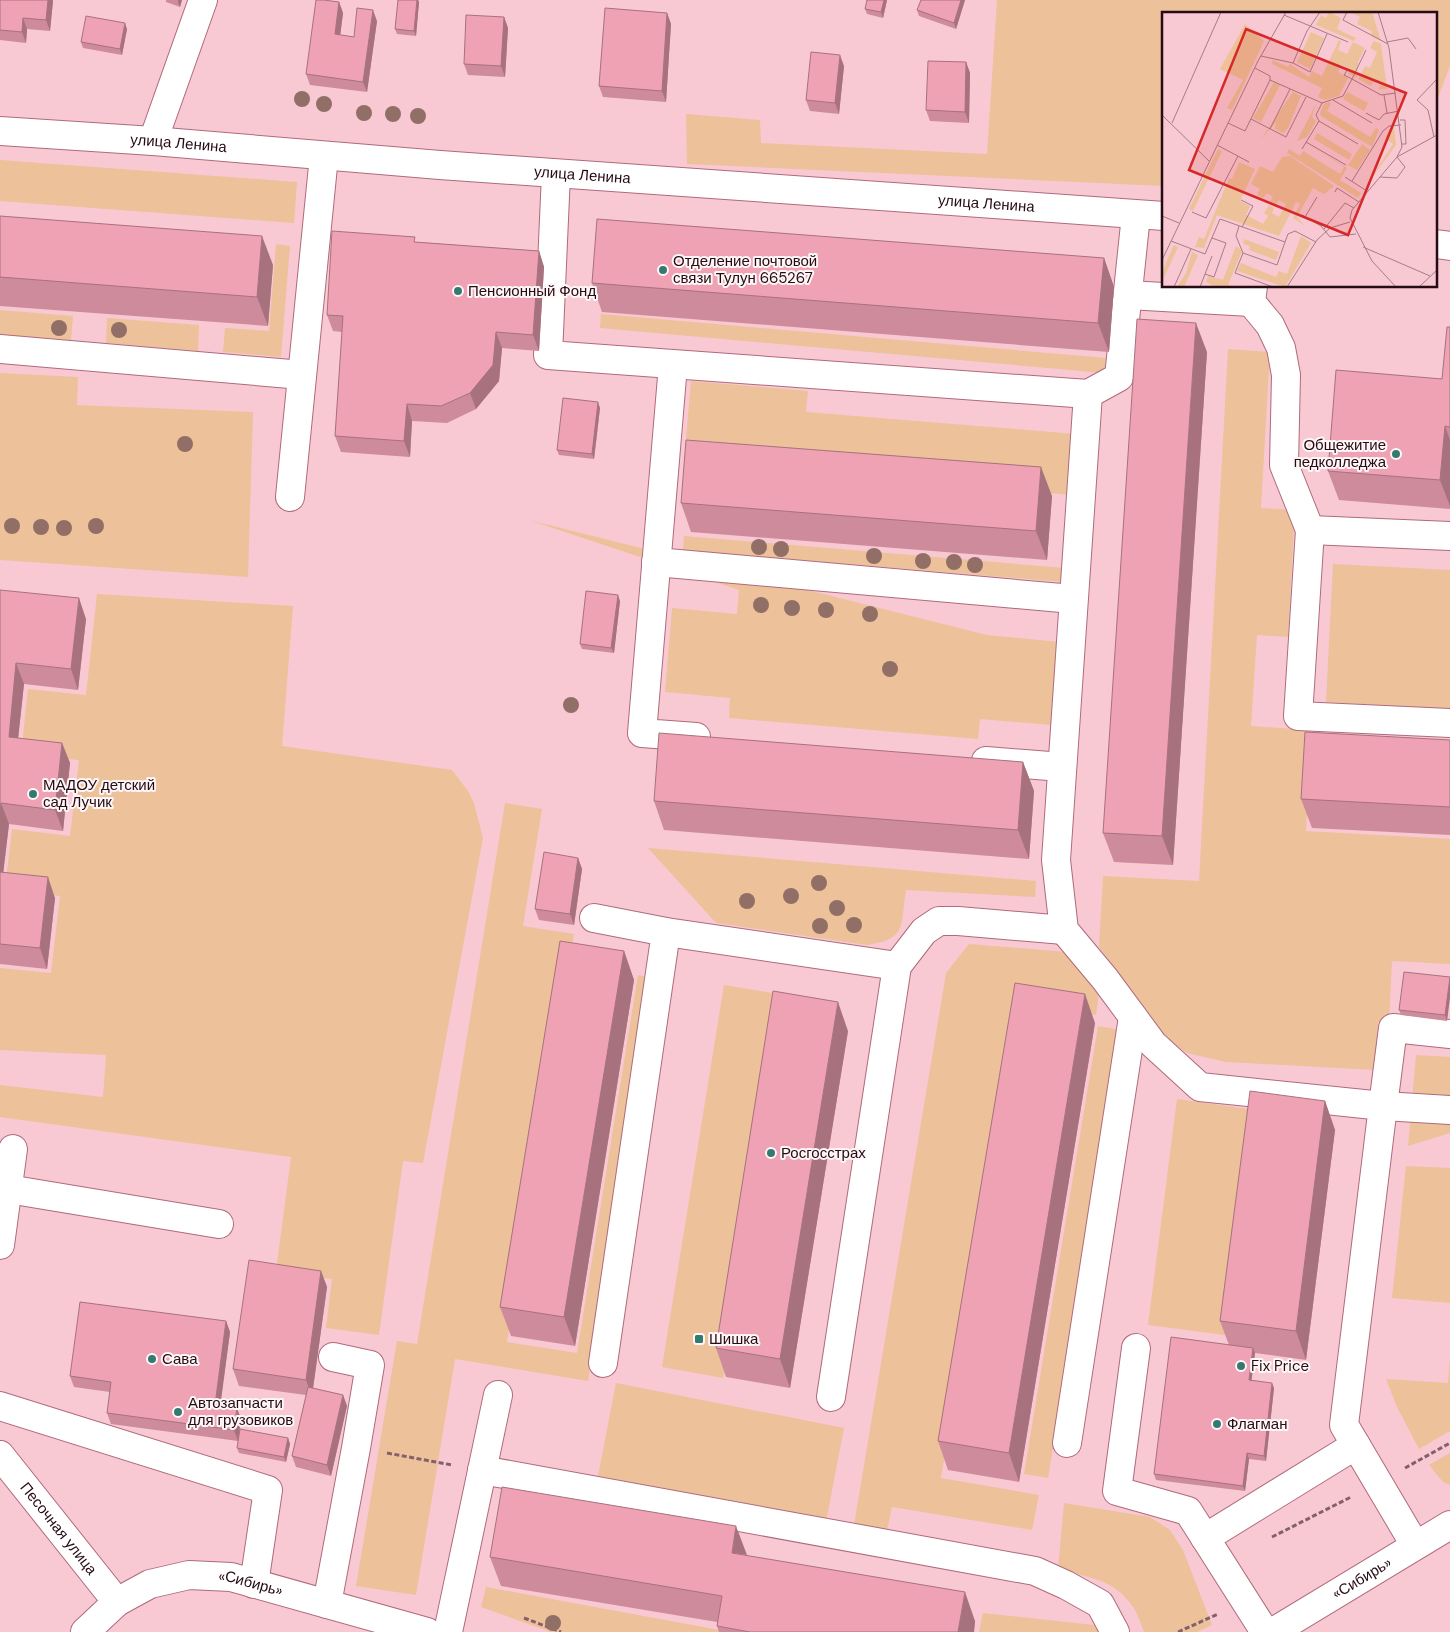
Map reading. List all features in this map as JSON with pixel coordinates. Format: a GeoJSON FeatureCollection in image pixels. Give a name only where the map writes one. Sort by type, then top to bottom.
{"type":"FeatureCollection","features":[{"type":"Feature","properties":{"kind":"main road"},"geometry":{"type":"LineString","coordinates":[[154,141],[203,0]]}},
{"type":"Feature","properties":{"kind":"main road","name":"улица Ленина"},"geometry":{"type":"LineString","coordinates":[[0,131],[154,141],[556,174],[1162,216]]}},
{"type":"Feature","properties":{"kind":"main road"},"geometry":{"type":"LineString","coordinates":[[290,497],[324,156]]}},
{"type":"Feature","properties":{"kind":"main road"},"geometry":{"type":"LineString","coordinates":[[556,174],[548,356],[1088,394],[1119,377],[1136,214]]}},
{"type":"Feature","properties":{"kind":"main road"},"geometry":{"type":"LineString","coordinates":[[1128,295],[1252,294],[1281,348],[1286,376],[1284,465],[1310,530],[1298,716],[1450,723]]}},
{"type":"Feature","properties":{"kind":"main road"},"geometry":{"type":"LineString","coordinates":[[0,349],[302,375]]}},
{"type":"Feature","properties":{"kind":"main road"},"geometry":{"type":"LineString","coordinates":[[673,365],[642,733],[720,739]]}},
{"type":"Feature","properties":{"kind":"main road"},"geometry":{"type":"LineString","coordinates":[[1088,394],[1056,860],[1064,930],[1153,1044],[1200,1087],[1383,1106],[1450,1110]]}},
{"type":"Feature","properties":{"kind":"main road"},"geometry":{"type":"LineString","coordinates":[[1310,530],[1450,536]]}},
{"type":"Feature","properties":{"kind":"main road"},"geometry":{"type":"LineString","coordinates":[[656,562],[1073,599]]}},
{"type":"Feature","properties":{"kind":"main road"},"geometry":{"type":"LineString","coordinates":[[964,759],[1062,767]]}},
{"type":"Feature","properties":{"kind":"main road"},"geometry":{"type":"LineString","coordinates":[[594,918],[666,932],[897,966]]}},
{"type":"Feature","properties":{"kind":"main road"},"geometry":{"type":"LineString","coordinates":[[831,1397],[897,966],[924,931],[939,921],[958,920],[1064,930]]}},
{"type":"Feature","properties":{"kind":"main road"},"geometry":{"type":"LineString","coordinates":[[603,1363],[666,932]]}},
{"type":"Feature","properties":{"kind":"main road"},"geometry":{"type":"LineString","coordinates":[[1067,1443],[1133,1017]]}},
{"type":"Feature","properties":{"kind":"main road"},"geometry":{"type":"LineString","coordinates":[[1415,1545],[1344,1424],[1393,1028],[1450,1034]]}},
{"type":"Feature","properties":{"kind":"main road"},"geometry":{"type":"LineString","coordinates":[[0,1245],[13,1148]]}},
{"type":"Feature","properties":{"kind":"main road"},"geometry":{"type":"LineString","coordinates":[[8,1189],[219,1224]]}},
{"type":"Feature","properties":{"kind":"main road"},"geometry":{"type":"LineString","coordinates":[[1136,1348],[1118,1491],[1188,1511],[1265,1632]]}},
{"type":"Feature","properties":{"kind":"main road"},"geometry":{"type":"LineString","coordinates":[[327,1604],[370,1365],[333,1357]]}},
{"type":"Feature","properties":{"kind":"main road"},"geometry":{"type":"LineString","coordinates":[[448,1632],[498,1395]]}},
{"type":"Feature","properties":{"kind":"main road"},"geometry":{"type":"LineString","coordinates":[[0,1406],[268,1490],[254,1584]]}},
{"type":"Feature","properties":{"kind":"main road"},"geometry":{"type":"LineString","coordinates":[[1205,1538],[1356,1445]]}},
{"type":"Feature","properties":{"kind":"main road","name":"Песочная улица"},"geometry":{"type":"LineString","coordinates":[[0,1455],[117,1602]]}},
{"type":"Feature","properties":{"kind":"main road"},"geometry":{"type":"LineString","coordinates":[[482,1470],[1035,1571],[1066,1585],[1100,1604],[1115,1632]]}},
{"type":"Feature","properties":{"kind":"main road","name":"«Сибирь»"},"geometry":{"type":"LineString","coordinates":[[1273,1632],[1450,1524]]}},
{"type":"Feature","properties":{"kind":"main road","name":"«Сибирь»"},"geometry":{"type":"LineString","coordinates":[[85,1632],[117,1602],[150,1584],[189,1575],[231,1577],[426,1632]]}},
{"type":"Feature","properties":{"kind":"path"},"geometry":{"type":"LineString","coordinates":[[1265,1541],[1378,1483],[1450,1443]]}},
{"type":"Feature","properties":{"kind":"path"},"geometry":{"type":"LineString","coordinates":[[356,1448],[482,1470]]}},
{"type":"Feature","properties":{"kind":"path"},"geometry":{"type":"LineString","coordinates":[[1178,1632],[1220,1613]]}},
{"type":"Feature","properties":{"kind":"path"},"geometry":{"type":"LineString","coordinates":[[524,1618],[561,1632]]}},
{"type":"Feature","properties":{"kind":"shaded area"},"geometry":{"type":"Polygon","coordinates":[[[997,0],[1450,0],[1450,66],[1438,98],[1438,12],[1162,12],[1162,186],[687,164],[686,114],[760,120],[761,143],[987,154],[997,0]]]}},
{"type":"Feature","properties":{"kind":"shaded area"},"geometry":{"type":"Polygon","coordinates":[[[0,160],[297,182],[294,223],[0,201],[0,160]]]}},
{"type":"Feature","properties":{"kind":"shaded area"},"geometry":{"type":"Polygon","coordinates":[[[276,244],[290,246],[281,357],[223,352],[225,328],[269,331],[276,244]]]}},
{"type":"Feature","properties":{"kind":"shaded area"},"geometry":{"type":"Polygon","coordinates":[[[0,310],[73,316],[71,340],[0,335],[0,310]]]}},
{"type":"Feature","properties":{"kind":"shaded area"},"geometry":{"type":"Polygon","coordinates":[[[601,314],[1106,358],[1104,373],[600,328],[601,314]]]}},
{"type":"Feature","properties":{"kind":"shaded area"},"geometry":{"type":"Polygon","coordinates":[[[107,318],[199,325],[198,351],[106,343],[107,318]]]}},
{"type":"Feature","properties":{"kind":"shaded area"},"geometry":{"type":"Polygon","coordinates":[[[1228,349],[1270,352],[1261,508],[1295,510],[1288,637],[1257,635],[1251,726],[1311,730],[1306,831],[1450,839],[1450,964],[1392,961],[1389,1022],[1378,1022],[1375,1070],[1226,1062],[1187,1053],[1169,1040],[1099,947],[1103,876],[1199,881],[1228,349]]]}},
{"type":"Feature","properties":{"kind":"shaded area"},"geometry":{"type":"Polygon","coordinates":[[[0,373],[78,377],[77,405],[253,412],[248,577],[0,560],[0,373]]]}},
{"type":"Feature","properties":{"kind":"shaded area"},"geometry":{"type":"Polygon","coordinates":[[[691,381],[808,391],[806,412],[1076,434],[1072,495],[684,462],[691,381]]]}},
{"type":"Feature","properties":{"kind":"shaded area"},"geometry":{"type":"Polygon","coordinates":[[[529,520],[987,635],[1059,642],[1052,725],[980,719],[978,739],[729,718],[730,698],[665,692],[672,608],[737,614],[739,590],[529,520]]]}},
{"type":"Feature","properties":{"kind":"shaded area"},"geometry":{"type":"Polygon","coordinates":[[[684,536],[1065,568],[1064,582],[683,550],[684,536]]]}},
{"type":"Feature","properties":{"kind":"shaded area"},"geometry":{"type":"Polygon","coordinates":[[[1333,564],[1450,570],[1450,709],[1326,702],[1333,564]]]}},
{"type":"Feature","properties":{"kind":"shaded area"},"geometry":{"type":"Polygon","coordinates":[[[97,594],[293,606],[282,746],[452,770],[468,791],[474,803],[483,838],[423,1163],[403,1161],[379,1335],[326,1328],[332,1279],[276,1271],[291,1157],[0,1117],[0,1085],[103,1097],[106,1055],[0,1050],[0,968],[51,973],[60,896],[5,889],[12,829],[70,836],[79,760],[21,754],[28,689],[86,695],[97,594]]]}},
{"type":"Feature","properties":{"kind":"shaded area"},"geometry":{"type":"Polygon","coordinates":[[[505,803],[542,809],[523,926],[574,934],[507,1342],[577,1353],[638,975],[653,978],[588,1381],[455,1359],[416,1595],[356,1586],[397,1341],[417,1344],[505,803]]]}},
{"type":"Feature","properties":{"kind":"shaded area"},"geometry":{"type":"Polygon","coordinates":[[[648,848],[1036,881],[1035,897],[906,890],[902,921],[896,934],[890,939],[867,945],[716,923],[648,848]]]}},
{"type":"Feature","properties":{"kind":"shaded area"},"geometry":{"type":"Polygon","coordinates":[[[969,944],[1067,952],[1100,986],[1096,1015],[1020,1002],[941,1478],[1039,1495],[1032,1530],[892,1507],[887,1531],[854,1525],[946,973],[969,944]]]}},
{"type":"Feature","properties":{"kind":"shaded area"},"geometry":{"type":"Polygon","coordinates":[[[724,985],[786,995],[723,1378],[662,1367],[724,985]]]}},
{"type":"Feature","properties":{"kind":"shaded area"},"geometry":{"type":"Polygon","coordinates":[[[1098,1026],[1122,1030],[1048,1478],[1024,1474],[1098,1026]]]}},
{"type":"Feature","properties":{"kind":"shaded area"},"geometry":{"type":"Polygon","coordinates":[[[1416,1055],[1450,1057],[1450,1133],[1408,1146],[1416,1055]]]}},
{"type":"Feature","properties":{"kind":"shaded area"},"geometry":{"type":"Polygon","coordinates":[[[1177,1099],[1255,1110],[1225,1335],[1148,1325],[1177,1099]]]}},
{"type":"Feature","properties":{"kind":"shaded area"},"geometry":{"type":"Polygon","coordinates":[[[1406,1166],[1450,1168],[1450,1303],[1392,1298],[1406,1166]]]}},
{"type":"Feature","properties":{"kind":"shaded area"},"geometry":{"type":"Polygon","coordinates":[[[1450,1357],[1450,1431],[1419,1449],[1397,1407],[1386,1379],[1448,1383],[1450,1357]]]}},
{"type":"Feature","properties":{"kind":"shaded area"},"geometry":{"type":"Polygon","coordinates":[[[616,1383],[844,1428],[826,1522],[598,1476],[616,1383]]]}},
{"type":"Feature","properties":{"kind":"shaded area"},"geometry":{"type":"Polygon","coordinates":[[[1450,1453],[1450,1485],[1443,1482],[1429,1465],[1450,1453]]]}},
{"type":"Feature","properties":{"kind":"shaded area"},"geometry":{"type":"Polygon","coordinates":[[[1064,1503],[1150,1517],[1170,1530],[1183,1550],[1212,1625],[1197,1632],[1144,1632],[1135,1610],[1118,1590],[1090,1577],[1058,1570],[1064,1503]]]}},
{"type":"Feature","properties":{"kind":"shaded area"},"geometry":{"type":"Polygon","coordinates":[[[486,1587],[725,1632],[551,1632],[481,1607],[486,1587]]]}},
{"type":"Feature","properties":{"kind":"shaded area"},"geometry":{"type":"Polygon","coordinates":[[[983,1613],[1103,1626],[1106,1632],[979,1632],[983,1613]]]}},
{"type":"Feature","properties":{"kind":"building"},"geometry":{"type":"Polygon","coordinates":[[[0,0],[48,0],[46,20],[23,18],[22,32],[0,30],[0,0]]]}},
{"type":"Feature","properties":{"kind":"building"},"geometry":{"type":"Polygon","coordinates":[[[316,0],[339,2],[335,34],[354,37],[357,8],[373,10],[363,82],[306,74],[316,0]]]}},
{"type":"Feature","properties":{"kind":"building"},"geometry":{"type":"Polygon","coordinates":[[[398,0],[417,0],[414,31],[395,29],[398,0]]]}},
{"type":"Feature","properties":{"kind":"building"},"geometry":{"type":"Polygon","coordinates":[[[867,0],[884,0],[881,12],[865,9],[867,0]]]}},
{"type":"Feature","properties":{"kind":"building"},"geometry":{"type":"Polygon","coordinates":[[[921,0],[961,0],[954,23],[917,10],[921,0]]]}},
{"type":"Feature","properties":{"kind":"building"},"geometry":{"type":"Polygon","coordinates":[[[605,8],[667,13],[662,91],[599,86],[605,8]]]}},
{"type":"Feature","properties":{"kind":"building"},"geometry":{"type":"Polygon","coordinates":[[[466,15],[504,17],[501,66],[464,64],[466,15]]]}},
{"type":"Feature","properties":{"kind":"building"},"geometry":{"type":"Polygon","coordinates":[[[86,16],[125,23],[120,49],[81,42],[86,16]]]}},
{"type":"Feature","properties":{"kind":"building"},"geometry":{"type":"Polygon","coordinates":[[[811,52],[840,55],[835,103],[806,100],[811,52]]]}},
{"type":"Feature","properties":{"kind":"building"},"geometry":{"type":"Polygon","coordinates":[[[928,61],[966,62],[965,112],[926,110],[928,61]]]}},
{"type":"Feature","properties":{"kind":"building"},"geometry":{"type":"Polygon","coordinates":[[[0,216],[262,236],[257,297],[0,277],[0,216]]]}},
{"type":"Feature","properties":{"kind":"building"},"geometry":{"type":"Polygon","coordinates":[[[597,219],[1104,258],[1098,323],[592,283],[597,219]]]}},
{"type":"Feature","properties":{"kind":"building"},"geometry":{"type":"Polygon","coordinates":[[[332,231],[415,237],[414,242],[539,251],[533,335],[496,332],[493,365],[470,393],[441,406],[407,404],[404,441],[335,436],[343,316],[327,315],[332,231]]]}},
{"type":"Feature","properties":{"kind":"building"},"geometry":{"type":"Polygon","coordinates":[[[1137,319],[1196,323],[1162,836],[1103,833],[1137,319]]]}},
{"type":"Feature","properties":{"kind":"building","name":"Общежитие педколледжа"},"geometry":{"type":"Polygon","coordinates":[[[1447,327],[1450,327],[1450,427],[1445,426],[1440,480],[1328,471],[1336,370],[1442,379],[1447,327]]]}},
{"type":"Feature","properties":{"kind":"building"},"geometry":{"type":"Polygon","coordinates":[[[563,398],[598,402],[592,454],[557,450],[563,398]]]}},
{"type":"Feature","properties":{"kind":"building"},"geometry":{"type":"Polygon","coordinates":[[[686,440],[1041,467],[1036,531],[681,503],[686,440]]]}},
{"type":"Feature","properties":{"kind":"building"},"geometry":{"type":"Polygon","coordinates":[[[0,590],[79,598],[71,669],[16,663],[9,737],[62,743],[55,810],[1,803],[0,813],[0,590]]]}},
{"type":"Feature","properties":{"kind":"building"},"geometry":{"type":"Polygon","coordinates":[[[586,591],[618,595],[611,648],[580,644],[586,591]]]}},
{"type":"Feature","properties":{"kind":"building"},"geometry":{"type":"Polygon","coordinates":[[[1305,732],[1450,740],[1450,807],[1301,799],[1305,732]]]}},
{"type":"Feature","properties":{"kind":"building"},"geometry":{"type":"Polygon","coordinates":[[[659,733],[1023,762],[1018,830],[654,801],[659,733]]]}},
{"type":"Feature","properties":{"kind":"building"},"geometry":{"type":"Polygon","coordinates":[[[544,852],[578,858],[570,914],[535,909],[544,852]]]}},
{"type":"Feature","properties":{"kind":"building"},"geometry":{"type":"Polygon","coordinates":[[[0,872],[48,877],[40,948],[0,944],[0,872]]]}},
{"type":"Feature","properties":{"kind":"building"},"geometry":{"type":"Polygon","coordinates":[[[560,941],[624,951],[564,1317],[500,1307],[560,941]]]}},
{"type":"Feature","properties":{"kind":"building"},"geometry":{"type":"Polygon","coordinates":[[[1404,972],[1450,977],[1445,1015],[1399,1010],[1404,972]]]}},
{"type":"Feature","properties":{"kind":"building"},"geometry":{"type":"Polygon","coordinates":[[[1015,983],[1085,994],[1009,1453],[938,1441],[1015,983]]]}},
{"type":"Feature","properties":{"kind":"building"},"geometry":{"type":"Polygon","coordinates":[[[773,991],[838,1002],[780,1359],[716,1348],[773,991]]]}},
{"type":"Feature","properties":{"kind":"building"},"geometry":{"type":"Polygon","coordinates":[[[1250,1091],[1325,1101],[1296,1331],[1220,1321],[1250,1091]]]}},
{"type":"Feature","properties":{"kind":"building"},"geometry":{"type":"Polygon","coordinates":[[[249,1260],[321,1271],[306,1380],[233,1369],[249,1260]]]}},
{"type":"Feature","properties":{"kind":"building","name":"Сава"},"geometry":{"type":"Polygon","coordinates":[[[80,1302],[226,1321],[215,1405],[237,1408],[234,1430],[107,1413],[111,1382],[70,1376],[80,1302]]]}},
{"type":"Feature","properties":{"kind":"building","name":"Флагман"},"geometry":{"type":"Polygon","coordinates":[[[1171,1337],[1253,1348],[1249,1380],[1272,1383],[1264,1456],[1247,1453],[1243,1486],[1154,1474],[1171,1337]]]}},
{"type":"Feature","properties":{"kind":"building"},"geometry":{"type":"Polygon","coordinates":[[[308,1387],[343,1395],[327,1465],[292,1456],[308,1387]]]}},
{"type":"Feature","properties":{"kind":"building"},"geometry":{"type":"Polygon","coordinates":[[[240,1429],[288,1438],[284,1457],[237,1448],[240,1429]]]}},
{"type":"Feature","properties":{"kind":"building"},"geometry":{"type":"Polygon","coordinates":[[[502,1487],[736,1526],[732,1553],[965,1592],[958,1632],[750,1632],[717,1626],[722,1596],[490,1557],[502,1487]]]}},
{"type":"Feature","properties":{"kind":"place","name":"Отделение почтовой связи Тулун 665267"},"geometry":{"type":"Point","coordinates":[663,270]}},
{"type":"Feature","properties":{"kind":"place","name":"Пенсионный Фонд"},"geometry":{"type":"Point","coordinates":[458,291]}},
{"type":"Feature","properties":{"kind":"place","name":"Общежитие педколледжа"},"geometry":{"type":"Point","coordinates":[1396,454]}},
{"type":"Feature","properties":{"kind":"place","name":"МАДОУ детский сад Лучик"},"geometry":{"type":"Point","coordinates":[33,794]}},
{"type":"Feature","properties":{"kind":"place","name":"Росгосстрах"},"geometry":{"type":"Point","coordinates":[771,1153]}},
{"type":"Feature","properties":{"kind":"place","name":"Шишка"},"geometry":{"type":"Point","coordinates":[699,1339]}},
{"type":"Feature","properties":{"kind":"place","name":"Сава"},"geometry":{"type":"Point","coordinates":[152,1359]}},
{"type":"Feature","properties":{"kind":"place","name":"Fix Price"},"geometry":{"type":"Point","coordinates":[1241,1366]}},
{"type":"Feature","properties":{"kind":"place","name":"Автозапчасти для грузовиков"},"geometry":{"type":"Point","coordinates":[178,1412]}},
{"type":"Feature","properties":{"kind":"place","name":"Флагман"},"geometry":{"type":"Point","coordinates":[1217,1424]}}]}
